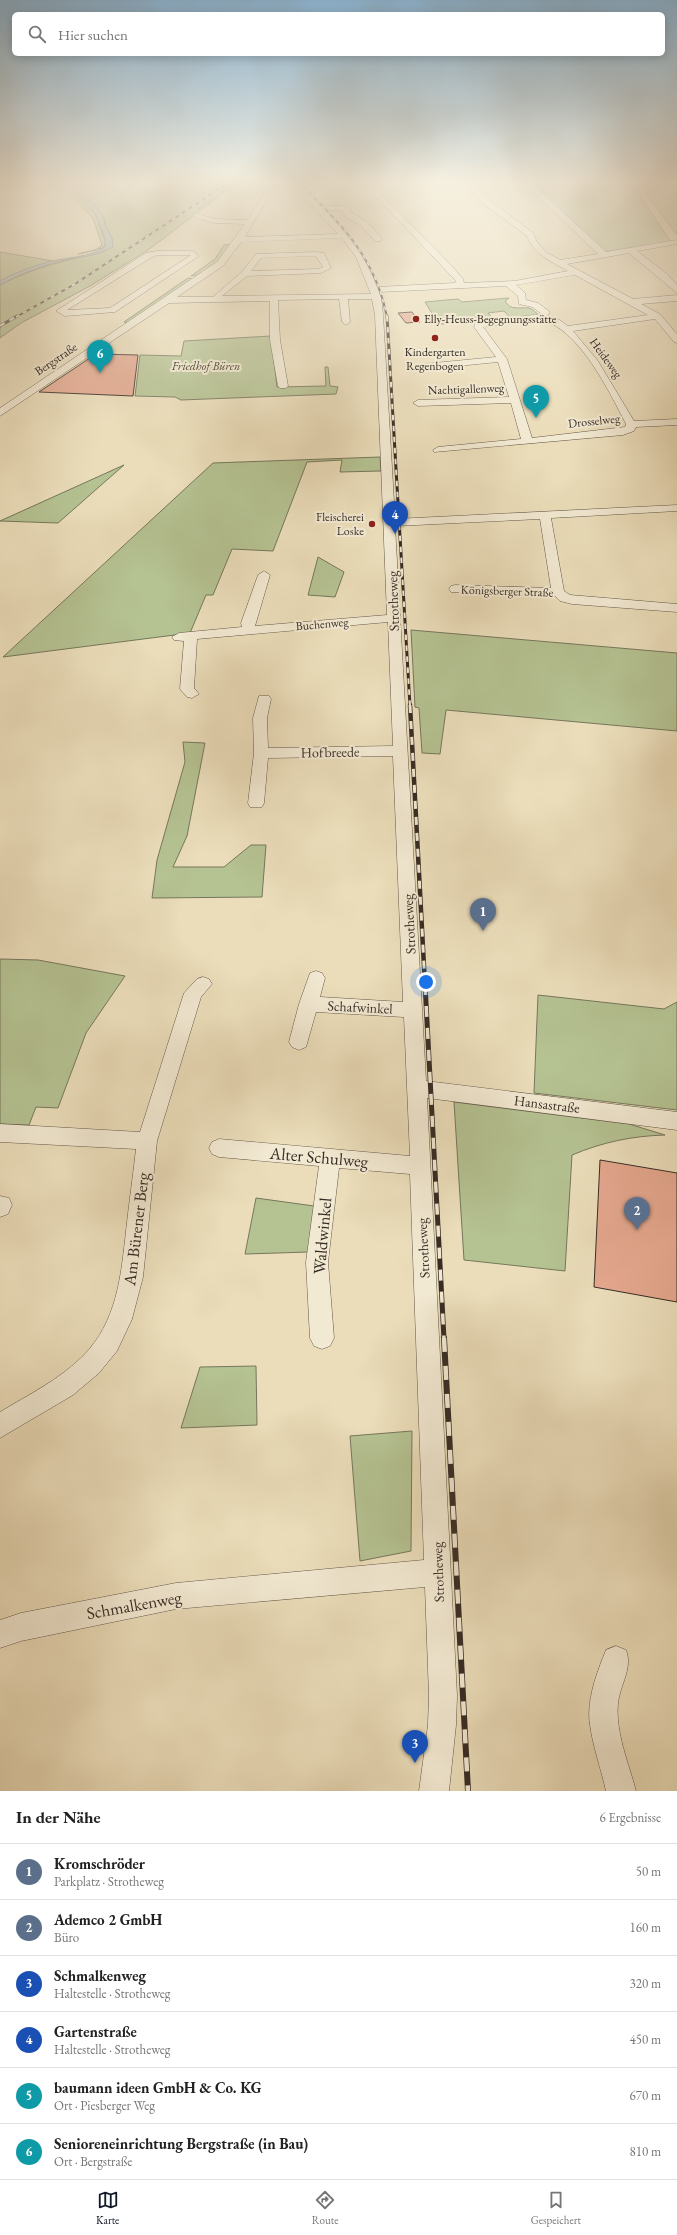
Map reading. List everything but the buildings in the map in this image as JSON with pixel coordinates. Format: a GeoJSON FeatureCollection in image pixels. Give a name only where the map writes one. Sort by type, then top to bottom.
{"type":"FeatureCollection","features":[{"type":"Feature","properties":{"kind":"street"},"geometry":{"type":"LineString","coordinates":[[131,267],[60,311],[65,313],[108,312],[180,267]]}},
{"type":"Feature","properties":{"kind":"street","name":"Bergstraße"},"geometry":{"type":"LineString","coordinates":[[0,413],[216,267]]}},
{"type":"Feature","properties":{"kind":"street"},"geometry":{"type":"LineString","coordinates":[[217,299],[217,296],[244,274],[250,267]]}},
{"type":"Feature","properties":{"kind":"street"},"geometry":{"type":"LineString","coordinates":[[244,274],[321,271],[327,268],[326,267]]}},
{"type":"Feature","properties":{"kind":"street","name":"Strotheweg"},"geometry":{"type":"LineString","coordinates":[[365,267],[376,293],[394,618],[417,1089],[419,1166],[438,1572],[442,1726],[434,1791]]}},
{"type":"Feature","properties":{"kind":"street"},"geometry":{"type":"LineString","coordinates":[[448,267],[460,281],[459,285]]}},
{"type":"Feature","properties":{"kind":"street"},"geometry":{"type":"LineString","coordinates":[[565,267],[657,316],[677,340]]}},
{"type":"Feature","properties":{"kind":"street"},"geometry":{"type":"LineString","coordinates":[[652,267],[664,276],[677,290]]}},
{"type":"Feature","properties":{"kind":"street"},"geometry":{"type":"LineString","coordinates":[[168,300],[343,297],[459,285],[508,283],[575,272]]}},
{"type":"Feature","properties":{"kind":"street"},"geometry":{"type":"LineString","coordinates":[[117,275],[133,276]]}},
{"type":"Feature","properties":{"kind":"street"},"geometry":{"type":"LineString","coordinates":[[149,276],[201,278]]}},
{"type":"Feature","properties":{"kind":"street","name":"Heideweg"},"geometry":{"type":"LineString","coordinates":[[508,283],[523,297],[522,302],[535,305],[566,329],[607,379],[631,424]]}},
{"type":"Feature","properties":{"kind":"street"},"geometry":{"type":"LineString","coordinates":[[343,297],[346,322]]}},
{"type":"Feature","properties":{"kind":"street"},"geometry":{"type":"LineString","coordinates":[[274,298],[275,340],[282,386]]}},
{"type":"Feature","properties":{"kind":"street"},"geometry":{"type":"LineString","coordinates":[[631,302],[677,298]]}},
{"type":"Feature","properties":{"kind":"street"},"geometry":{"type":"LineString","coordinates":[[527,440],[502,359],[478,327],[479,324],[547,315]]}},
{"type":"Feature","properties":{"kind":"street"},"geometry":{"type":"LineString","coordinates":[[566,329],[657,316]]}},
{"type":"Feature","properties":{"kind":"street"},"geometry":{"type":"LineString","coordinates":[[427,366],[502,359]]}},
{"type":"Feature","properties":{"kind":"street","name":"Nachtigallenweg"},"geometry":{"type":"LineString","coordinates":[[418,403],[514,400]]}},
{"type":"Feature","properties":{"kind":"street","name":"Drosselweg"},"geometry":{"type":"LineString","coordinates":[[438,450],[486,446],[527,440],[623,432],[630,430],[631,424],[677,422]]}},
{"type":"Feature","properties":{"kind":"street"},"geometry":{"type":"LineString","coordinates":[[389,523],[677,508]]}},
{"type":"Feature","properties":{"kind":"street"},"geometry":{"type":"LineString","coordinates":[[545,516],[558,592]]}},
{"type":"Feature","properties":{"kind":"street"},"geometry":{"type":"LineString","coordinates":[[249,631],[248,623],[264,575]]}},
{"type":"Feature","properties":{"kind":"street","name":"Königsberger Straße"},"geometry":{"type":"LineString","coordinates":[[455,589],[558,592],[565,598],[572,600],[677,608]]}},
{"type":"Feature","properties":{"kind":"street","name":"Buchenweg"},"geometry":{"type":"LineString","coordinates":[[192,694],[187,689],[185,637],[394,618]]}},
{"type":"Feature","properties":{"kind":"street"},"geometry":{"type":"LineString","coordinates":[[256,803],[261,753],[260,718],[264,699]]}},
{"type":"Feature","properties":{"kind":"street","name":"Hofbreede"},"geometry":{"type":"LineString","coordinates":[[261,753],[400,751]]}},
{"type":"Feature","properties":{"kind":"street","name":"Schafwinkel"},"geometry":{"type":"LineString","coordinates":[[299,1042],[316,978]]}},
{"type":"Feature","properties":{"kind":"street","name":"Am Bürener Berg"},"geometry":{"type":"LineString","coordinates":[[0,1426],[65,1386],[91,1365],[109,1342],[124,1311],[132,1277],[147,1141],[193,993],[203,984]]}},
{"type":"Feature","properties":{"kind":"street","name":"Schafwinkel"},"geometry":{"type":"LineString","coordinates":[[308,1004],[413,1010]]}},
{"type":"Feature","properties":{"kind":"street","name":"Hansastraße"},"geometry":{"type":"LineString","coordinates":[[417,1089],[446,1091],[677,1121]]}},
{"type":"Feature","properties":{"kind":"street"},"geometry":{"type":"LineString","coordinates":[[0,1133],[147,1141]]}},
{"type":"Feature","properties":{"kind":"street","name":"Alter Schulweg"},"geometry":{"type":"LineString","coordinates":[[219,1148],[419,1166]]}},
{"type":"Feature","properties":{"kind":"street","name":"Waldwinkel"},"geometry":{"type":"LineString","coordinates":[[322,1338],[317,1262],[330,1159]]}},
{"type":"Feature","properties":{"kind":"street","name":"Schmalkenweg"},"geometry":{"type":"LineString","coordinates":[[0,1634],[21,1627],[176,1596],[335,1584],[438,1572]]}},
{"type":"Feature","properties":{"kind":"street"},"geometry":{"type":"LineString","coordinates":[[616,1660],[604,1703],[604,1724],[621,1791]]}},
{"type":"Feature","properties":{"kind":"green space"},"geometry":{"type":"Polygon","coordinates":[[[0,267],[37,267],[19,273],[0,281],[0,267]]]}},
{"type":"Feature","properties":{"kind":"green space"},"geometry":{"type":"Polygon","coordinates":[[[45,267],[121,267],[90,286],[21,323],[0,338],[0,285],[45,267]]]}},
{"type":"Feature","properties":{"kind":"green space"},"geometry":{"type":"Polygon","coordinates":[[[204,267],[212,267],[198,275],[191,276],[204,267]]]}},
{"type":"Feature","properties":{"kind":"green space"},"geometry":{"type":"Polygon","coordinates":[[[188,278],[194,279],[130,323],[124,322],[188,278]]]}},
{"type":"Feature","properties":{"kind":"green space"},"geometry":{"type":"Polygon","coordinates":[[[509,298],[505,301],[510,306],[516,308],[529,308],[540,316],[511,319],[504,311],[488,313],[495,321],[442,324],[438,323],[425,302],[458,299],[462,302],[509,298]]]}},
{"type":"Feature","properties":{"kind":"green space","name":"Friedhof Büren"},"geometry":{"type":"Polygon","coordinates":[[[271,336],[277,387],[326,386],[325,367],[328,367],[330,386],[338,387],[336,394],[181,400],[175,397],[135,396],[140,355],[181,356],[184,341],[271,336]]]}},
{"type":"Feature","properties":{"kind":"green space"},"geometry":{"type":"Polygon","coordinates":[[[380,457],[381,471],[340,472],[342,460],[307,462],[273,551],[232,549],[213,595],[206,595],[190,633],[3,657],[213,463],[380,457]]]}},
{"type":"Feature","properties":{"kind":"green space"},"geometry":{"type":"Polygon","coordinates":[[[124,465],[58,523],[0,521],[124,465]]]}},
{"type":"Feature","properties":{"kind":"green space"},"geometry":{"type":"Polygon","coordinates":[[[318,557],[344,572],[335,597],[308,595],[318,557]]]}},
{"type":"Feature","properties":{"kind":"green space"},"geometry":{"type":"Polygon","coordinates":[[[411,630],[677,653],[677,731],[446,710],[440,754],[422,753],[419,708],[415,707],[411,630]]]}},
{"type":"Feature","properties":{"kind":"green space"},"geometry":{"type":"Polygon","coordinates":[[[183,742],[205,743],[187,836],[173,867],[224,867],[251,845],[266,845],[262,897],[152,898],[157,860],[185,762],[183,742]]]}},
{"type":"Feature","properties":{"kind":"green space"},"geometry":{"type":"Polygon","coordinates":[[[0,959],[38,960],[125,976],[86,1033],[58,1108],[36,1107],[29,1125],[0,1124],[0,959]]]}},
{"type":"Feature","properties":{"kind":"green space"},"geometry":{"type":"Polygon","coordinates":[[[538,995],[664,1009],[677,1002],[677,1110],[534,1093],[538,995]]]}},
{"type":"Feature","properties":{"kind":"green space"},"geometry":{"type":"Polygon","coordinates":[[[454,1102],[629,1124],[665,1135],[618,1140],[572,1155],[565,1271],[464,1260],[454,1102]]]}},
{"type":"Feature","properties":{"kind":"green space"},"geometry":{"type":"Polygon","coordinates":[[[256,1198],[314,1206],[309,1252],[245,1254],[256,1198]]]}},
{"type":"Feature","properties":{"kind":"green space"},"geometry":{"type":"Polygon","coordinates":[[[256,1366],[257,1425],[181,1428],[200,1367],[256,1366]]]}},
{"type":"Feature","properties":{"kind":"green space"},"geometry":{"type":"Polygon","coordinates":[[[412,1431],[411,1551],[360,1561],[350,1436],[412,1431]]]}},
{"type":"Feature","properties":{"kind":"water"},"geometry":{"type":"Polygon","coordinates":[[[35,267],[43,267],[0,285],[0,281],[35,267]]]}},
{"type":"Feature","properties":{"kind":"railway"},"geometry":{"type":"LineString","coordinates":[[16,317],[75,284],[101,267]]}},
{"type":"Feature","properties":{"kind":"railway"},"geometry":{"type":"LineString","coordinates":[[369,267],[382,295],[387,317]]}},
{"type":"Feature","properties":{"kind":"railway"},"geometry":{"type":"LineString","coordinates":[[0,326],[17,316]]}},
{"type":"Feature","properties":{"kind":"railway"},"geometry":{"type":"LineString","coordinates":[[387,316],[410,706]]}},
{"type":"Feature","properties":{"kind":"railway"},"geometry":{"type":"LineString","coordinates":[[410,705],[425,985]]}},
{"type":"Feature","properties":{"kind":"railway"},"geometry":{"type":"LineString","coordinates":[[425,984],[444,1339]]}},
{"type":"Feature","properties":{"kind":"railway"},"geometry":{"type":"LineString","coordinates":[[444,1338],[468,1791]]}},
{"type":"Feature","properties":{"kind":"place","name":"Elly-Heuss-Begegnungsstätte"},"geometry":{"type":"Point","coordinates":[416,319]}},
{"type":"Feature","properties":{"kind":"place","name":"Kindergarten Regenbogen"},"geometry":{"type":"Point","coordinates":[435,338]}},
{"type":"Feature","properties":{"kind":"place","name":"Senioreneinrichtung Bergstraße (in Bau)"},"geometry":{"type":"Point","coordinates":[100,373]}},
{"type":"Feature","properties":{"kind":"place","name":"baumann ideen GmbH & Co. KG"},"geometry":{"type":"Point","coordinates":[536,418]}},
{"type":"Feature","properties":{"kind":"place","name":"Fleischerei Loske"},"geometry":{"type":"Point","coordinates":[372,524]}},
{"type":"Feature","properties":{"kind":"place","name":"Gartenstraße"},"geometry":{"type":"Point","coordinates":[395,534]}},
{"type":"Feature","properties":{"kind":"place","name":"Kromschröder"},"geometry":{"type":"Point","coordinates":[483,931]}},
{"type":"Feature","properties":{"kind":"place","name":"Ademco 2 GmbH"},"geometry":{"type":"Point","coordinates":[637,1230]}},
{"type":"Feature","properties":{"kind":"place","name":"Schmalkenweg"},"geometry":{"type":"Point","coordinates":[415,1763]}}]}
